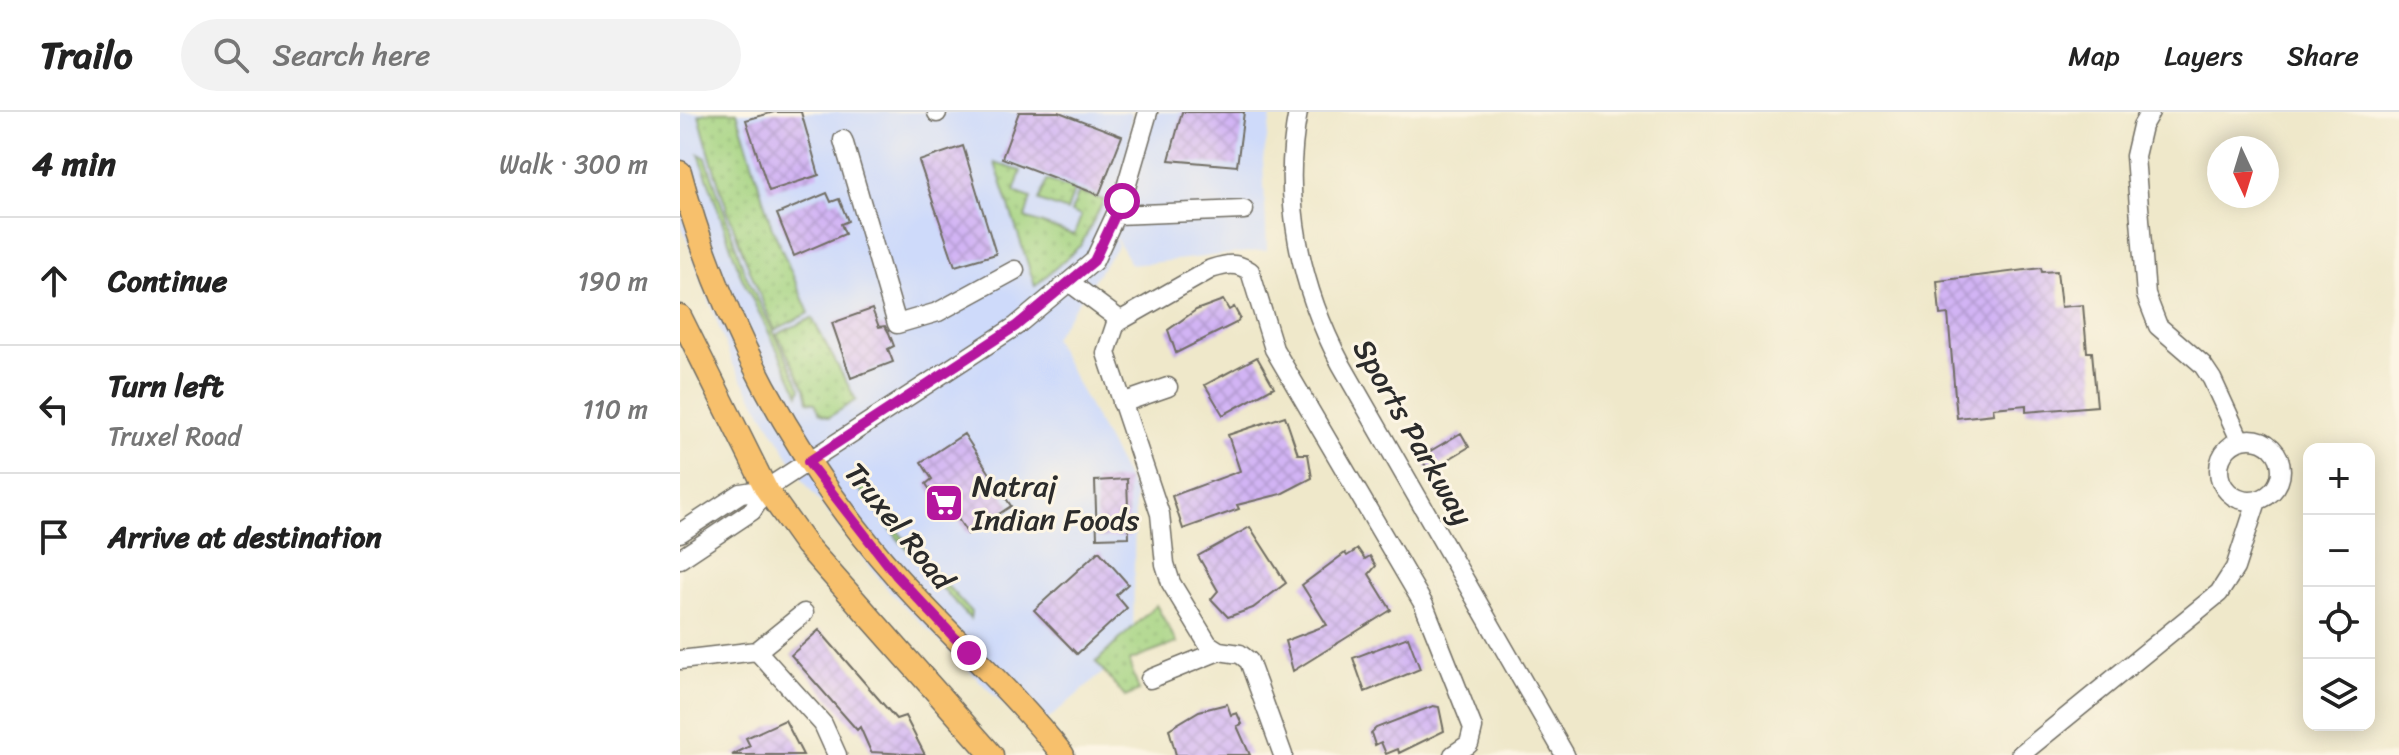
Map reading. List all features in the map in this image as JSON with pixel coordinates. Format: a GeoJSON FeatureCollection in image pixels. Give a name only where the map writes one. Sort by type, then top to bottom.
{"type":"FeatureCollection","features":[{"type":"Feature","properties":{"kind":"main road","name":"Truxel Road"},"geometry":{"type":"LineString","coordinates":[[680,172],[695,226],[739,332],[808,462],[896,575],[1063,755]]}},
{"type":"Feature","properties":{"kind":"main road"},"geometry":{"type":"LineString","coordinates":[[680,316],[766,489],[816,557],[992,755]]}},
{"type":"Feature","properties":{"kind":"lane"},"geometry":{"type":"LineString","coordinates":[[680,533],[741,493],[766,489],[1016,326],[1094,261],[1116,215],[1148,112]]}},
{"type":"Feature","properties":{"kind":"lane","name":"Sports Parkway"},"geometry":{"type":"LineString","coordinates":[[1298,112],[1293,150],[1292,202],[1303,267],[1318,315],[1349,377],[1565,755]]}},
{"type":"Feature","properties":{"kind":"lane"},"geometry":{"type":"LineString","coordinates":[[2150,112],[2142,126],[2135,156],[2146,295],[2158,326],[2202,364],[2212,379],[2240,440]]}},
{"type":"Feature","properties":{"kind":"lane"},"geometry":{"type":"LineString","coordinates":[[843,140],[897,324],[938,312],[1015,270]]}},
{"type":"Feature","properties":{"kind":"lane"},"geometry":{"type":"LineString","coordinates":[[1116,215],[1244,210]]}},
{"type":"Feature","properties":{"kind":"lane"},"geometry":{"type":"LineString","coordinates":[[1283,755],[1249,661],[1240,654],[1219,651],[1208,644],[1171,583],[1165,564],[1160,514],[1106,353],[1120,320],[1211,269],[1238,264],[1250,271],[1274,349],[1424,605],[1473,728],[1469,744],[1453,755]]}},
{"type":"Feature","properties":{"kind":"lane"},"geometry":{"type":"LineString","coordinates":[[1069,282],[1120,320]]}},
{"type":"Feature","properties":{"kind":"lane"},"geometry":{"type":"LineString","coordinates":[[1122,403],[1168,387]]}},
{"type":"Feature","properties":{"kind":"lane"},"geometry":{"type":"LineString","coordinates":[[2240,440],[2261,441],[2277,453],[2282,467],[2277,486],[2257,501],[2245,502],[2230,495],[2219,475],[2223,454],[2240,440]]}},
{"type":"Feature","properties":{"kind":"lane"},"geometry":{"type":"LineString","coordinates":[[680,559],[752,511],[766,489]]}},
{"type":"Feature","properties":{"kind":"lane"},"geometry":{"type":"LineString","coordinates":[[2020,755],[2219,593],[2235,568],[2257,501]]}},
{"type":"Feature","properties":{"kind":"lane"},"geometry":{"type":"LineString","coordinates":[[680,660],[701,660],[707,654],[757,651],[804,613]]}},
{"type":"Feature","properties":{"kind":"lane"},"geometry":{"type":"LineString","coordinates":[[680,649],[701,649],[707,654]]}},
{"type":"Feature","properties":{"kind":"lane"},"geometry":{"type":"LineString","coordinates":[[757,651],[823,724],[837,755]]}},
{"type":"Feature","properties":{"kind":"lane"},"geometry":{"type":"LineString","coordinates":[[1150,679],[1219,651]]}},
{"type":"Feature","properties":{"kind":"shaded area"},"geometry":{"type":"Polygon","coordinates":[[[680,112],[1132,112],[1128,149],[1137,112],[1272,112],[1263,160],[1267,250],[1131,265],[1107,222],[1118,245],[1053,338],[1135,493],[1133,647],[1032,733],[890,592],[805,483],[732,363],[680,221],[680,112]]]}},
{"type":"Feature","properties":{"kind":"green space"},"geometry":{"type":"Polygon","coordinates":[[[737,112],[771,225],[809,313],[775,330],[732,224],[706,143],[699,115],[737,112]]]}},
{"type":"Feature","properties":{"kind":"green space"},"geometry":{"type":"Polygon","coordinates":[[[699,154],[706,158],[745,273],[801,388],[799,394],[741,276],[699,154]]]}},
{"type":"Feature","properties":{"kind":"green space"},"geometry":{"type":"Polygon","coordinates":[[[995,163],[1021,171],[1014,192],[1031,198],[1025,218],[1074,235],[1081,216],[1071,212],[1079,192],[1104,200],[1081,245],[1035,286],[995,163]]]}},
{"type":"Feature","properties":{"kind":"green space"},"geometry":{"type":"Polygon","coordinates":[[[1047,180],[1074,190],[1067,211],[1039,201],[1047,180]]]}},
{"type":"Feature","properties":{"kind":"green space"},"geometry":{"type":"Polygon","coordinates":[[[812,318],[856,400],[829,417],[820,413],[815,403],[808,401],[805,388],[777,334],[812,318]]]}},
{"type":"Feature","properties":{"kind":"green space"},"geometry":{"type":"Polygon","coordinates":[[[856,475],[901,535],[971,612],[970,619],[899,540],[852,479],[856,475]]]}},
{"type":"Feature","properties":{"kind":"green space"},"geometry":{"type":"Polygon","coordinates":[[[1156,605],[1177,643],[1129,661],[1139,691],[1125,697],[1096,662],[1156,605]]]}},
{"type":"Feature","properties":{"kind":"building"},"geometry":{"type":"Polygon","coordinates":[[[774,112],[801,112],[819,175],[769,191],[746,120],[774,112]]]}},
{"type":"Feature","properties":{"kind":"building"},"geometry":{"type":"Polygon","coordinates":[[[1019,112],[1059,112],[1122,136],[1099,195],[1002,158],[1019,112]]]}},
{"type":"Feature","properties":{"kind":"building"},"geometry":{"type":"Polygon","coordinates":[[[1182,112],[1244,112],[1237,166],[1169,160],[1182,112]]]}},
{"type":"Feature","properties":{"kind":"building"},"geometry":{"type":"Polygon","coordinates":[[[963,146],[996,254],[955,266],[919,161],[963,146]]]}},
{"type":"Feature","properties":{"kind":"building"},"geometry":{"type":"Polygon","coordinates":[[[827,193],[831,202],[839,199],[848,221],[841,224],[845,234],[794,256],[777,214],[827,193]]]}},
{"type":"Feature","properties":{"kind":"building"},"geometry":{"type":"Polygon","coordinates":[[[2041,268],[2042,272],[2057,271],[2061,307],[2083,305],[2087,352],[2092,352],[2097,406],[2026,412],[2026,405],[1993,408],[1994,414],[1957,418],[1948,314],[1940,315],[1937,281],[2041,268]]]}},
{"type":"Feature","properties":{"kind":"building"},"geometry":{"type":"Polygon","coordinates":[[[1223,300],[1229,310],[1234,307],[1240,318],[1236,323],[1176,353],[1168,330],[1196,310],[1223,300]]]}},
{"type":"Feature","properties":{"kind":"building"},"geometry":{"type":"Polygon","coordinates":[[[872,309],[879,327],[885,326],[889,333],[894,346],[888,349],[893,362],[851,378],[832,323],[872,309]]]}},
{"type":"Feature","properties":{"kind":"building"},"geometry":{"type":"Polygon","coordinates":[[[1257,357],[1274,387],[1223,415],[1205,385],[1257,357]]]}},
{"type":"Feature","properties":{"kind":"building"},"geometry":{"type":"Polygon","coordinates":[[[1285,416],[1298,454],[1308,454],[1312,478],[1281,494],[1237,505],[1239,509],[1183,529],[1172,496],[1240,471],[1228,435],[1285,416]]]}},
{"type":"Feature","properties":{"kind":"building"},"geometry":{"type":"Polygon","coordinates":[[[1461,433],[1469,447],[1429,471],[1420,457],[1461,433]]]}},
{"type":"Feature","properties":{"kind":"building"},"geometry":{"type":"Polygon","coordinates":[[[964,434],[1011,506],[968,534],[956,516],[950,519],[926,484],[932,479],[921,462],[964,434]]]}},
{"type":"Feature","properties":{"kind":"building"},"geometry":{"type":"Polygon","coordinates":[[[1127,479],[1129,537],[1097,538],[1095,481],[1127,479]]]}},
{"type":"Feature","properties":{"kind":"building"},"geometry":{"type":"Polygon","coordinates":[[[1250,527],[1286,583],[1253,608],[1228,617],[1211,599],[1218,591],[1198,556],[1250,527]]]}},
{"type":"Feature","properties":{"kind":"building"},"geometry":{"type":"Polygon","coordinates":[[[1358,549],[1365,559],[1370,556],[1376,566],[1369,574],[1391,610],[1293,671],[1285,641],[1327,625],[1302,585],[1345,553],[1347,556],[1358,549]]]}},
{"type":"Feature","properties":{"kind":"building"},"geometry":{"type":"Polygon","coordinates":[[[1099,551],[1128,584],[1116,595],[1127,608],[1077,654],[1034,610],[1099,551]]]}},
{"type":"Feature","properties":{"kind":"building"},"geometry":{"type":"Polygon","coordinates":[[[819,630],[896,719],[905,716],[925,755],[871,752],[860,727],[857,730],[791,655],[819,630]]]}},
{"type":"Feature","properties":{"kind":"building"},"geometry":{"type":"Polygon","coordinates":[[[1408,637],[1420,669],[1365,692],[1353,658],[1408,637]]]}},
{"type":"Feature","properties":{"kind":"building"},"geometry":{"type":"Polygon","coordinates":[[[1227,704],[1231,715],[1237,713],[1242,724],[1237,726],[1250,755],[1176,755],[1169,729],[1199,711],[1227,704]]]}},
{"type":"Feature","properties":{"kind":"building"},"geometry":{"type":"Polygon","coordinates":[[[1433,706],[1439,707],[1444,731],[1399,753],[1398,749],[1386,754],[1381,742],[1375,745],[1371,733],[1376,728],[1433,706]]]}},
{"type":"Feature","properties":{"kind":"building"},"geometry":{"type":"Polygon","coordinates":[[[785,720],[803,755],[732,755],[750,746],[746,738],[785,720]]]}},
{"type":"Feature","properties":{"kind":"place","name":"Natraj Indian Foods"},"geometry":{"type":"Point","coordinates":[944,503]}},
{"type":"Feature","properties":{"kind":"route"},"geometry":{"type":"LineString","coordinates":[[969,653],[896,575],[808,462],[1016,326],[1094,261],[1122,201]]}}]}
